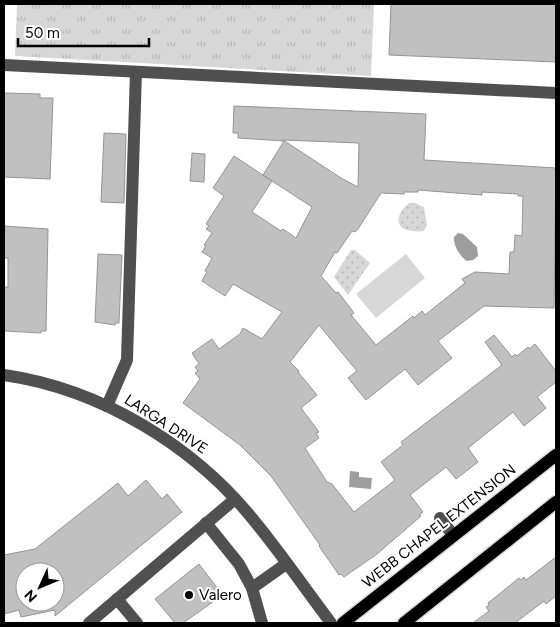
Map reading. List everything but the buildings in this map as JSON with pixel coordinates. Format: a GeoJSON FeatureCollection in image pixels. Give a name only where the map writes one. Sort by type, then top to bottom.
{"type":"FeatureCollection","features":[{"type":"Feature","properties":{"kind":"main road","name":"WEBB CHAPEL EXTENSION"},"geometry":{"type":"LineString","coordinates":[[343,623],[556,455]]}},
{"type":"Feature","properties":{"kind":"main road"},"geometry":{"type":"LineString","coordinates":[[404,623],[556,502]]}},
{"type":"Feature","properties":{"kind":"street"},"geometry":{"type":"LineString","coordinates":[[4,65],[556,92]]}},
{"type":"Feature","properties":{"kind":"street"},"geometry":{"type":"LineString","coordinates":[[107,406],[128,360],[136,72]]}},
{"type":"Feature","properties":{"kind":"street","name":"LARGA DRIVE"},"geometry":{"type":"LineString","coordinates":[[4,375],[60,388],[107,406],[176,446],[205,470],[256,522],[330,623]]}},
{"type":"Feature","properties":{"kind":"street"},"geometry":{"type":"LineString","coordinates":[[89,623],[235,499]]}},
{"type":"Feature","properties":{"kind":"street"},"geometry":{"type":"LineString","coordinates":[[440,518],[453,535]]}},
{"type":"Feature","properties":{"kind":"street"},"geometry":{"type":"LineString","coordinates":[[206,523],[239,564],[252,588],[262,623]]}},
{"type":"Feature","properties":{"kind":"street"},"geometry":{"type":"LineString","coordinates":[[252,588],[286,564]]}},
{"type":"Feature","properties":{"kind":"street"},"geometry":{"type":"LineString","coordinates":[[117,599],[137,623]]}},
{"type":"Feature","properties":{"kind":"green space"},"geometry":{"type":"Polygon","coordinates":[[[17,4],[374,4],[371,76],[15,56],[17,4]]]}},
{"type":"Feature","properties":{"kind":"green space"},"geometry":{"type":"Polygon","coordinates":[[[410,203],[424,207],[427,225],[424,231],[404,229],[400,226],[400,215],[410,203]]]}},
{"type":"Feature","properties":{"kind":"green space"},"geometry":{"type":"Polygon","coordinates":[[[351,250],[355,250],[370,263],[348,295],[334,277],[351,250]]]}},
{"type":"Feature","properties":{"kind":"green space"},"geometry":{"type":"Polygon","coordinates":[[[406,254],[425,278],[376,318],[356,294],[406,254]]]}},
{"type":"Feature","properties":{"kind":"shaded area"},"geometry":{"type":"Polygon","coordinates":[[[458,233],[463,234],[477,247],[478,256],[473,260],[467,261],[457,250],[454,237],[458,233]]]}},
{"type":"Feature","properties":{"kind":"shaded area"},"geometry":{"type":"Polygon","coordinates":[[[350,471],[359,472],[359,477],[372,478],[371,489],[349,487],[350,471]]]}},
{"type":"Feature","properties":{"kind":"place","name":"Valero"},"geometry":{"type":"Point","coordinates":[189,595]}}]}
